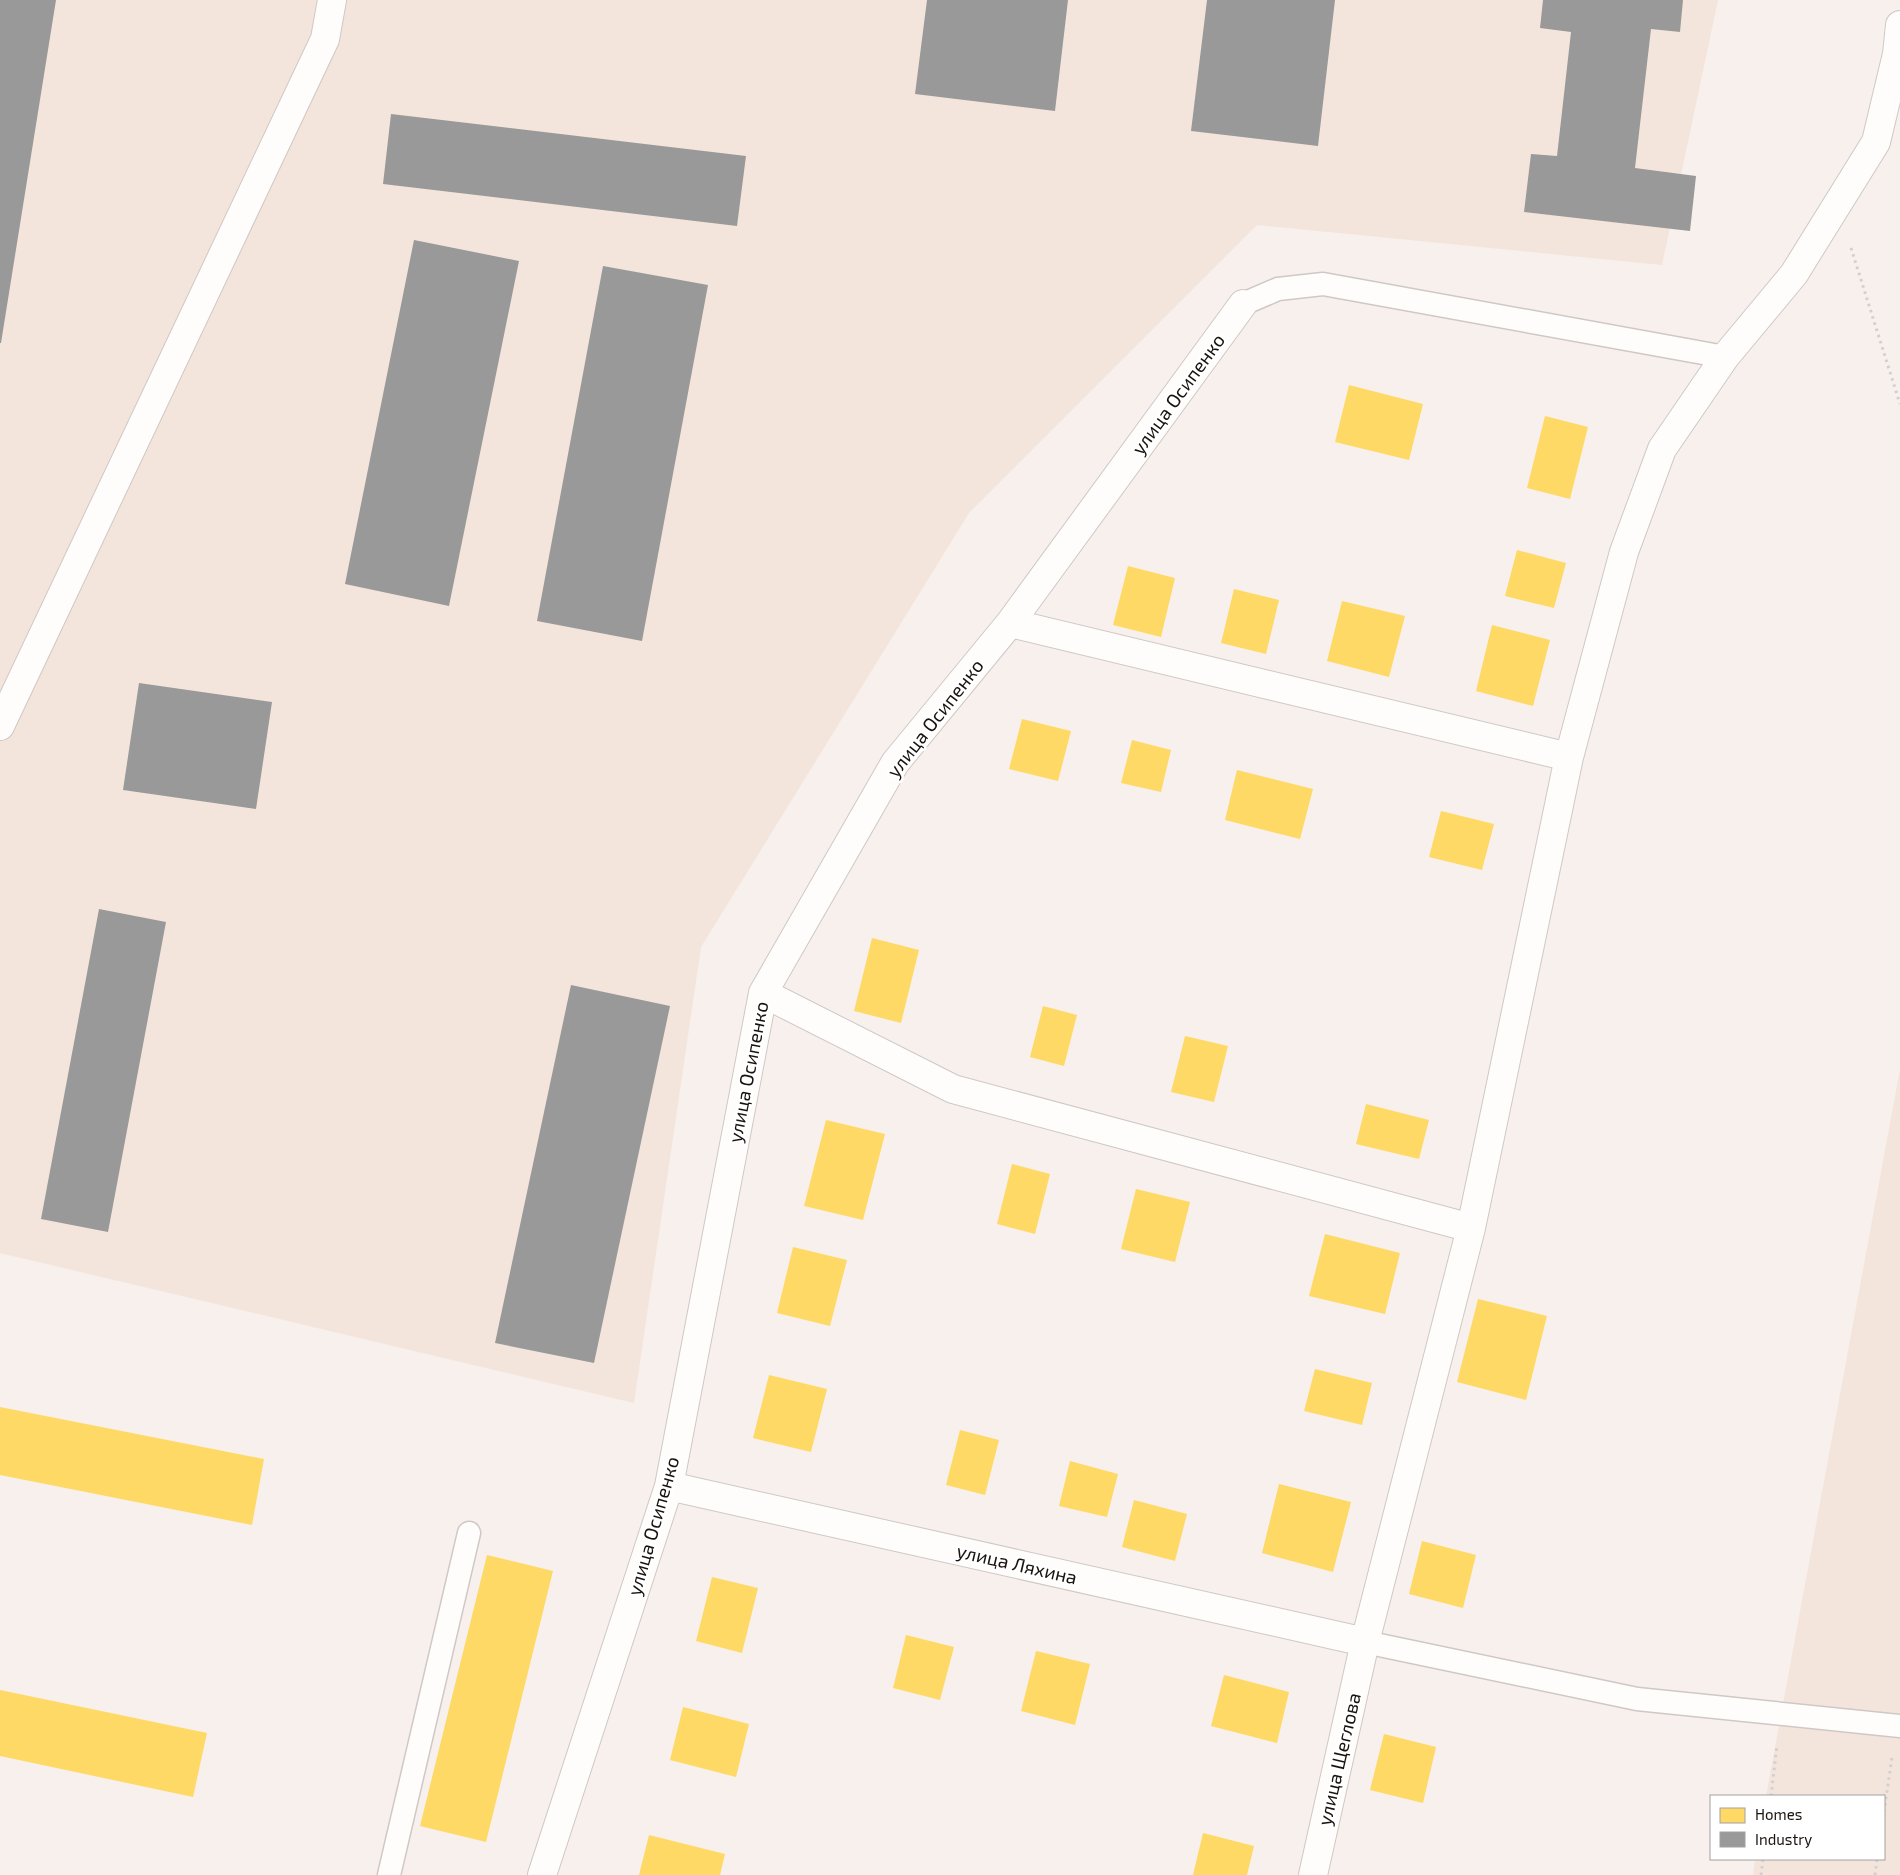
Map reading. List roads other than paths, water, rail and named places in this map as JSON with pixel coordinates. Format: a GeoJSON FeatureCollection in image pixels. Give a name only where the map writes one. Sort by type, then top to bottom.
{"type":"FeatureCollection","features":[{"type":"Feature","properties":{"kind":"street"},"geometry":{"type":"LineString","coordinates":[[0,726],[325,39],[332,0]]}},
{"type":"Feature","properties":{"kind":"street","name":"улица Щеглова"},"geometry":{"type":"LineString","coordinates":[[1313,1875],[1365,1642],[1471,1228],[1568,757],[1624,552],[1662,448],[1725,357],[1794,274],[1876,142],[1897,54],[1900,25]]}},
{"type":"Feature","properties":{"kind":"street","name":"улица Осипенко"},"geometry":{"type":"LineString","coordinates":[[542,1875],[669,1486],[764,993],[895,763],[1010,623],[1244,304]]}},
{"type":"Feature","properties":{"kind":"street"},"geometry":{"type":"LineString","coordinates":[[1010,623],[1568,757]]}},
{"type":"Feature","properties":{"kind":"street"},"geometry":{"type":"LineString","coordinates":[[764,993],[953,1089],[1471,1228]]}},
{"type":"Feature","properties":{"kind":"street","name":"улица Ляхина"},"geometry":{"type":"LineString","coordinates":[[669,1486],[1365,1642]]}},
{"type":"Feature","properties":{"kind":"lane"},"geometry":{"type":"LineString","coordinates":[[1244,304],[1278,289],[1323,284],[1725,357]]}},
{"type":"Feature","properties":{"kind":"lane"},"geometry":{"type":"LineString","coordinates":[[390,1875],[469,1533]]}},
{"type":"Feature","properties":{"kind":"lane"},"geometry":{"type":"LineString","coordinates":[[1365,1642],[1637,1699],[1898,1726]]}}]}
